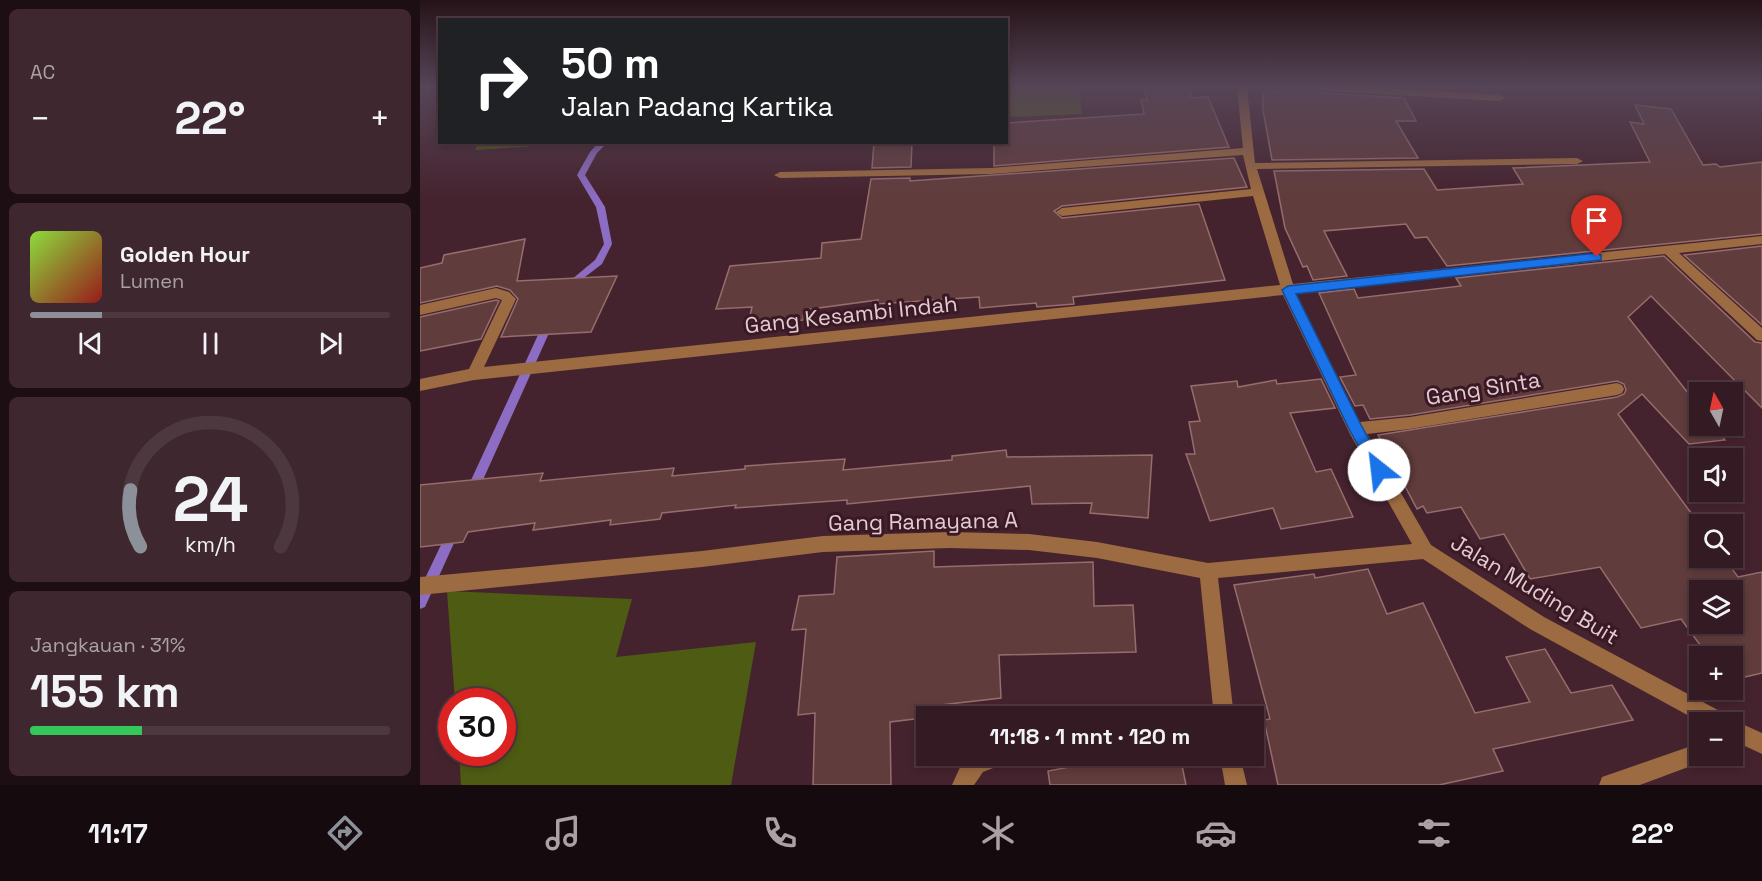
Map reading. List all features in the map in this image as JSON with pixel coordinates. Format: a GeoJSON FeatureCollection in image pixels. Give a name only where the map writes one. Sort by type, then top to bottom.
{"type":"FeatureCollection","features":[{"type":"Feature","properties":{"kind":"street","name":"Jalan Muding Buit"},"geometry":{"type":"LineString","coordinates":[[1246,124],[1250,166],[1288,290],[1356,429],[1425,551],[1538,623],[1702,712]]}},
{"type":"Feature","properties":{"kind":"street"},"geometry":{"type":"LineString","coordinates":[[780,175],[991,171],[1249,151]]}},
{"type":"Feature","properties":{"kind":"street"},"geometry":{"type":"LineString","coordinates":[[1250,166],[1369,166],[1577,161]]}},
{"type":"Feature","properties":{"kind":"street"},"geometry":{"type":"LineString","coordinates":[[1062,212],[1257,192]]}},
{"type":"Feature","properties":{"kind":"street","name":"Gang Kesambi Indah"},"geometry":{"type":"LineString","coordinates":[[420,385],[474,374],[1762,240]]}},
{"type":"Feature","properties":{"kind":"street"},"geometry":{"type":"LineString","coordinates":[[1668,250],[1762,336]]}},
{"type":"Feature","properties":{"kind":"street"},"geometry":{"type":"LineString","coordinates":[[420,310],[496,293],[509,299],[474,374]]}},
{"type":"Feature","properties":{"kind":"street","name":"Gang Sinta"},"geometry":{"type":"LineString","coordinates":[[1356,429],[1410,423],[1617,389]]}},
{"type":"Feature","properties":{"kind":"street","name":"Gang Ramayana A"},"geometry":{"type":"LineString","coordinates":[[420,586],[702,559],[823,544],[950,540],[1041,543],[1097,550],[1208,571],[1425,551]]}},
{"type":"Feature","properties":{"kind":"street"},"geometry":{"type":"LineString","coordinates":[[1208,571],[1223,706]]}},
{"type":"Feature","properties":{"kind":"street"},"geometry":{"type":"LineString","coordinates":[[1610,785],[1689,757]]}},
{"type":"Feature","properties":{"kind":"street"},"geometry":{"type":"LineString","coordinates":[[963,785],[967,771],[973,766]]}},
{"type":"Feature","properties":{"kind":"street"},"geometry":{"type":"LineString","coordinates":[[1232,766],[1236,785]]}},
{"type":"Feature","properties":{"kind":"green space"},"geometry":{"type":"Polygon","coordinates":[[[477,144],[568,144],[475,150],[477,144]]]}},
{"type":"Feature","properties":{"kind":"green space"},"geometry":{"type":"Polygon","coordinates":[[[447,591],[632,599],[616,657],[756,642],[731,785],[461,785],[460,766],[516,766],[516,688],[454,688],[447,591]]]}},
{"type":"Feature","properties":{"kind":"building"},"geometry":{"type":"Polygon","coordinates":[[[1008,124],[1219,124],[1229,147],[994,166],[994,144],[1008,144],[1008,124]]]}},
{"type":"Feature","properties":{"kind":"building"},"geometry":{"type":"Polygon","coordinates":[[[1265,124],[1398,124],[1418,158],[1272,160],[1265,124]]]}},
{"type":"Feature","properties":{"kind":"building"},"geometry":{"type":"Polygon","coordinates":[[[1631,124],[1679,124],[1703,165],[1716,164],[1720,167],[1762,162],[1762,234],[1447,266],[1427,237],[1415,238],[1406,224],[1324,231],[1347,276],[1313,280],[1307,266],[1303,267],[1285,228],[1274,171],[1424,169],[1437,190],[1523,184],[1513,168],[1650,162],[1631,124]]]}},
{"type":"Feature","properties":{"kind":"building"},"geometry":{"type":"Polygon","coordinates":[[[874,144],[912,144],[911,167],[872,168],[874,144]]]}},
{"type":"Feature","properties":{"kind":"building"},"geometry":{"type":"Polygon","coordinates":[[[1234,158],[1247,187],[1062,206],[1054,211],[1062,218],[1199,204],[1225,280],[1073,297],[1074,304],[1037,307],[1036,303],[980,308],[979,297],[877,304],[878,300],[804,310],[803,320],[748,325],[752,307],[716,309],[730,266],[821,258],[822,243],[861,239],[871,179],[910,178],[910,181],[1234,158]]]}},
{"type":"Feature","properties":{"kind":"building"},"geometry":{"type":"Polygon","coordinates":[[[525,239],[517,281],[617,276],[591,332],[501,337],[518,299],[510,290],[497,286],[420,303],[420,268],[442,263],[444,255],[525,239]]]}},
{"type":"Feature","properties":{"kind":"building"},"geometry":{"type":"Polygon","coordinates":[[[1762,246],[1762,325],[1684,255],[1762,246]]]}},
{"type":"Feature","properties":{"kind":"building"},"geometry":{"type":"Polygon","coordinates":[[[1664,256],[1755,342],[1762,343],[1762,408],[1743,389],[1743,382],[1736,382],[1651,296],[1628,317],[1689,394],[1689,436],[1722,436],[1725,440],[1689,444],[1642,394],[1618,414],[1692,514],[1689,514],[1689,568],[1731,568],[1738,577],[1762,572],[1762,673],[1743,677],[1743,646],[1701,646],[1692,634],[1743,634],[1743,580],[1689,580],[1689,630],[1681,619],[1641,628],[1600,567],[1530,579],[1504,534],[1480,539],[1461,507],[1427,513],[1423,506],[1417,509],[1378,435],[1617,397],[1624,394],[1626,390],[1624,384],[1617,381],[1410,415],[1370,419],[1363,405],[1355,406],[1340,377],[1356,375],[1319,293],[1354,289],[1358,298],[1461,286],[1456,278],[1664,256]]]}},
{"type":"Feature","properties":{"kind":"building"},"geometry":{"type":"Polygon","coordinates":[[[499,301],[481,339],[420,351],[420,317],[499,301]]]}},
{"type":"Feature","properties":{"kind":"building"},"geometry":{"type":"Polygon","coordinates":[[[1321,379],[1335,408],[1290,413],[1316,472],[1331,469],[1353,517],[1281,529],[1273,508],[1210,521],[1186,454],[1195,454],[1189,422],[1200,421],[1191,386],[1237,381],[1238,387],[1276,380],[1277,384],[1321,379]]]}},
{"type":"Feature","properties":{"kind":"building"},"geometry":{"type":"Polygon","coordinates":[[[1006,450],[1007,457],[1152,455],[1148,518],[1090,513],[1092,503],[1032,504],[1030,486],[847,504],[847,500],[735,508],[736,505],[662,513],[660,519],[610,525],[611,520],[533,530],[535,523],[468,532],[463,542],[420,547],[420,485],[543,473],[540,481],[674,468],[672,476],[745,469],[745,466],[845,459],[843,470],[952,460],[952,456],[1006,450]]]}},
{"type":"Feature","properties":{"kind":"building"},"geometry":{"type":"Polygon","coordinates":[[[934,551],[934,567],[1093,562],[1094,606],[1133,605],[1136,652],[999,655],[1001,698],[916,706],[916,719],[890,722],[891,785],[813,785],[815,713],[798,715],[806,629],[792,630],[799,596],[834,594],[837,557],[934,551]]]}},
{"type":"Feature","properties":{"kind":"building"},"geometry":{"type":"Polygon","coordinates":[[[1368,569],[1387,614],[1423,603],[1475,713],[1530,702],[1506,657],[1545,649],[1571,693],[1612,685],[1633,720],[1493,749],[1503,771],[1439,785],[1278,785],[1264,720],[1270,719],[1234,585],[1314,574],[1315,578],[1368,569]]]}},
{"type":"Feature","properties":{"kind":"building"},"geometry":{"type":"Polygon","coordinates":[[[1075,766],[1182,766],[1186,785],[1050,785],[1048,771],[1075,766]]]}},
{"type":"Feature","properties":{"kind":"waterway"},"geometry":{"type":"LineString","coordinates":[[568,287],[599,262],[608,244],[600,207],[581,175],[594,152],[602,144]]}},
{"type":"Feature","properties":{"kind":"waterway"},"geometry":{"type":"LineString","coordinates":[[472,491],[549,322]]}},
{"type":"Feature","properties":{"kind":"waterway"},"geometry":{"type":"LineString","coordinates":[[420,603],[453,532]]}},
{"type":"Feature","properties":{"kind":"route"},"geometry":{"type":"LineString","coordinates":[[1379,470],[1356,429],[1288,290],[1597,257]]}}]}
